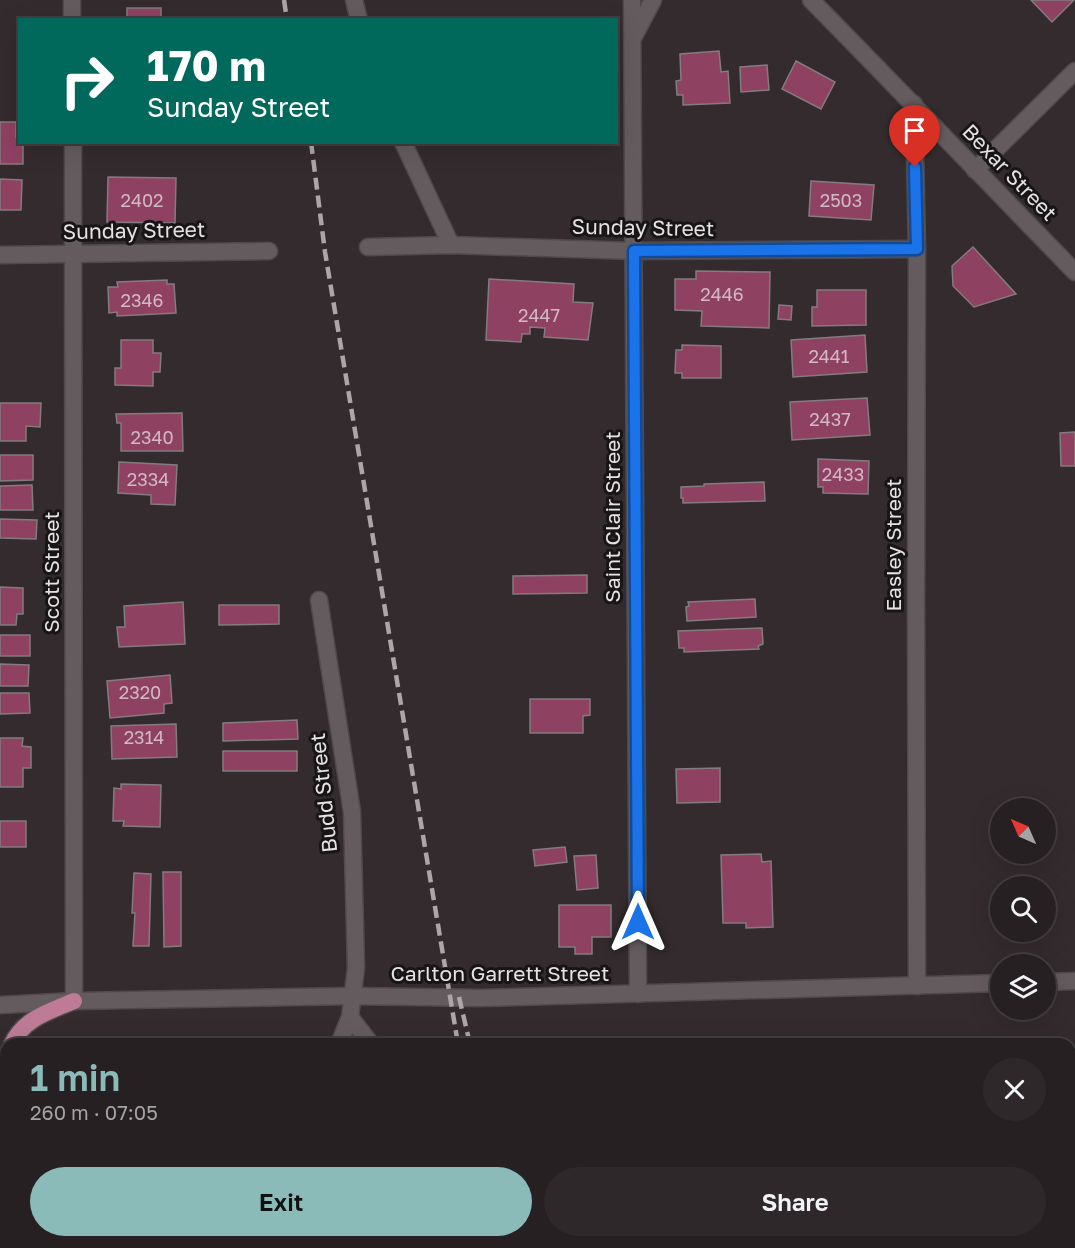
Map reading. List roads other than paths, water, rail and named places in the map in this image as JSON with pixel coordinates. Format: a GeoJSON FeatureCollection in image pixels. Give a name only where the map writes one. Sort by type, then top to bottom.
{"type":"FeatureCollection","features":[{"type":"Feature","properties":{"kind":"main road"},"geometry":{"type":"LineString","coordinates":[[15,1038],[17,1033],[38,1016],[74,1001]]}},
{"type":"Feature","properties":{"kind":"street"},"geometry":{"type":"LineString","coordinates":[[72,0],[72,18]]}},
{"type":"Feature","properties":{"kind":"street"},"geometry":{"type":"LineString","coordinates":[[354,0],[358,18]]}},
{"type":"Feature","properties":{"kind":"street","name":"Saint Clair Street"},"geometry":{"type":"LineString","coordinates":[[632,0],[638,994]]}},
{"type":"Feature","properties":{"kind":"street","name":"Saint Clair Street"},"geometry":{"type":"LineString","coordinates":[[632,39],[653,0]]}},
{"type":"Feature","properties":{"kind":"street","name":"Bexar Street"},"geometry":{"type":"LineString","coordinates":[[812,0],[1075,272]]}},
{"type":"Feature","properties":{"kind":"street"},"geometry":{"type":"LineString","coordinates":[[975,170],[1075,71]]}},
{"type":"Feature","properties":{"kind":"street","name":"Easley Street"},"geometry":{"type":"LineString","coordinates":[[914,104],[917,249],[917,986]]}},
{"type":"Feature","properties":{"kind":"street","name":"Scott Street"},"geometry":{"type":"LineString","coordinates":[[73,144],[74,1001]]}},
{"type":"Feature","properties":{"kind":"street"},"geometry":{"type":"LineString","coordinates":[[404,144],[451,245]]}},
{"type":"Feature","properties":{"kind":"street","name":"Sunday Street"},"geometry":{"type":"LineString","coordinates":[[368,247],[451,245],[634,251],[917,249]]}},
{"type":"Feature","properties":{"kind":"street","name":"Sunday Street"},"geometry":{"type":"LineString","coordinates":[[0,255],[269,251]]}},
{"type":"Feature","properties":{"kind":"street","name":"Budd Street"},"geometry":{"type":"LineString","coordinates":[[319,600],[352,812],[356,968],[350,1017],[341,1038]]}},
{"type":"Feature","properties":{"kind":"street"},"geometry":{"type":"LineString","coordinates":[[1056,982],[1075,981]]}},
{"type":"Feature","properties":{"kind":"street","name":"Carlton Garrett Street"},"geometry":{"type":"LineString","coordinates":[[0,1005],[74,1001],[352,996],[481,998],[990,983]]}},
{"type":"Feature","properties":{"kind":"street"},"geometry":{"type":"LineString","coordinates":[[350,1017],[366,1038]]}},
{"type":"Feature","properties":{"kind":"railway"},"geometry":{"type":"LineString","coordinates":[[284,0],[287,18]]}},
{"type":"Feature","properties":{"kind":"railway"},"geometry":{"type":"LineString","coordinates":[[311,144],[325,252],[457,1038]]}},
{"type":"Feature","properties":{"kind":"railway"},"geometry":{"type":"LineString","coordinates":[[459,997],[469,1038]]}}]}
